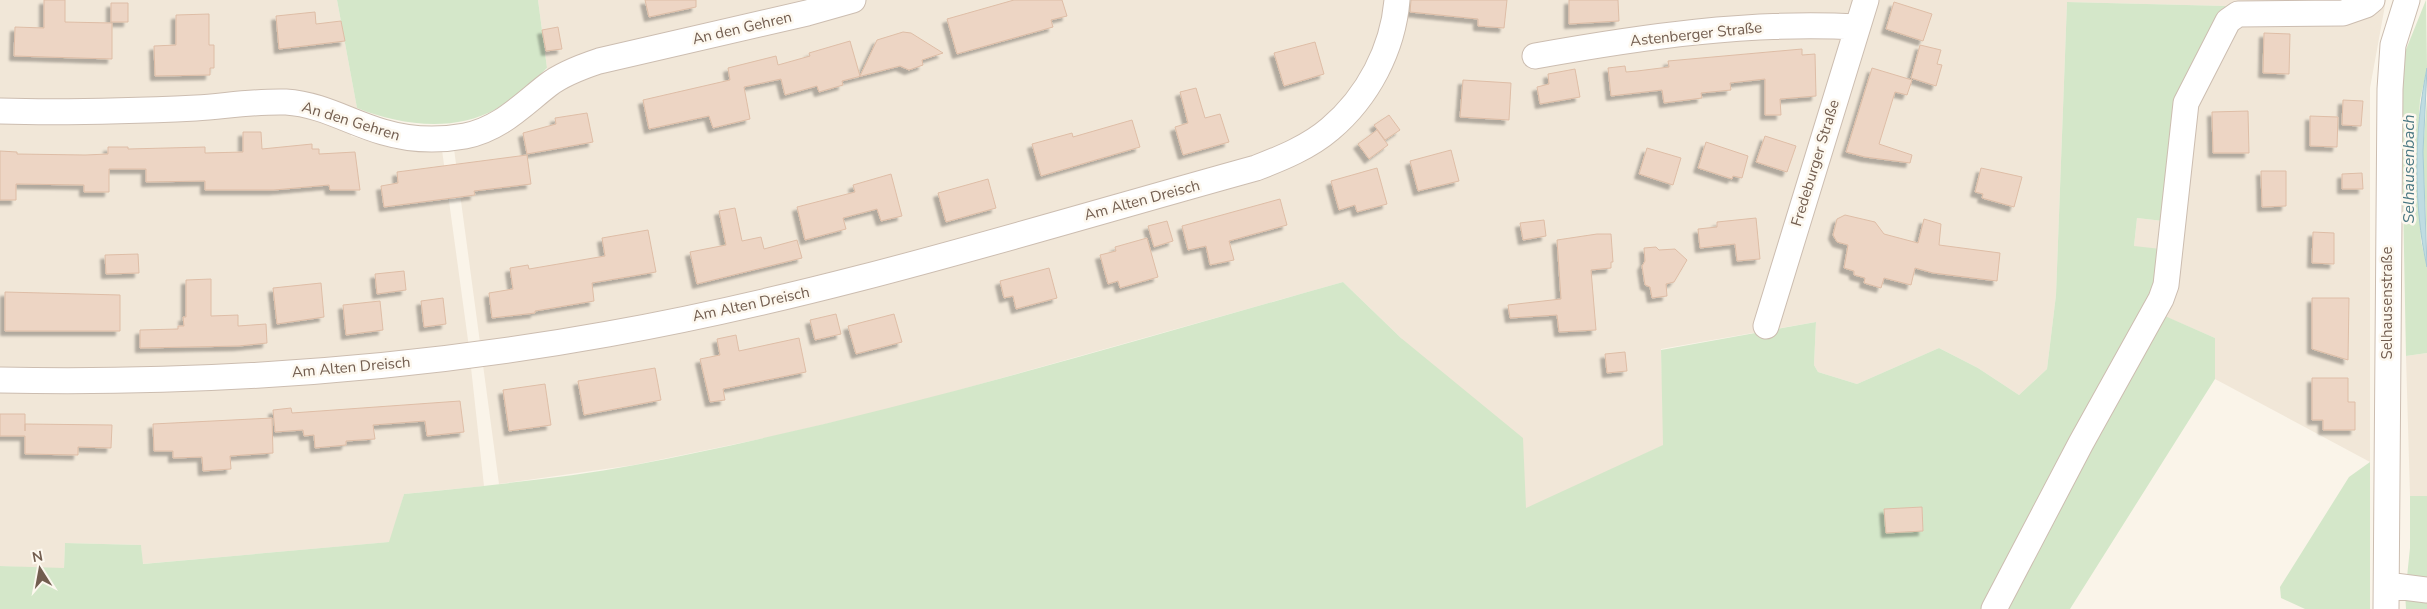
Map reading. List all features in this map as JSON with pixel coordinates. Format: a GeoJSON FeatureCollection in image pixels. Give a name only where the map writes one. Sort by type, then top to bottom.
{"type":"FeatureCollection","features":[{"type":"Feature","properties":{"kind":"street","name":"An den Gehren"},"geometry":{"type":"LineString","coordinates":[[0,111],[122,111],[289,102],[327,111],[402,137],[422,140],[452,138],[468,135],[499,124],[549,84],[576,69],[599,61],[798,15],[853,0]]}},
{"type":"Feature","properties":{"kind":"street","name":"Am Alten Dreisch"},"geometry":{"type":"LineString","coordinates":[[0,380],[199,379],[409,362],[610,334],[813,291],[1256,168],[1299,149],[1330,130],[1356,104],[1384,54],[1397,0]]}},
{"type":"Feature","properties":{"kind":"street","name":"Fredeburger Straße"},"geometry":{"type":"LineString","coordinates":[[1766,326],[1866,0]]}},
{"type":"Feature","properties":{"kind":"street"},"geometry":{"type":"LineString","coordinates":[[1994,609],[2081,443],[2161,299],[2166,285],[2186,103],[2228,21],[2238,14],[2344,13],[2366,5],[2372,0]]}},
{"type":"Feature","properties":{"kind":"street","name":"Selhausenstraße"},"geometry":{"type":"LineString","coordinates":[[2386,597],[2390,89],[2393,45],[2408,0]]}},
{"type":"Feature","properties":{"kind":"street","name":"Astenberger Straße"},"geometry":{"type":"LineString","coordinates":[[1535,56],[1595,45],[1711,31],[1816,25],[1857,27]]}},
{"type":"Feature","properties":{"kind":"street"},"geometry":{"type":"LineString","coordinates":[[2386,597],[2427,590]]}},
{"type":"Feature","properties":{"kind":"shaded area"},"geometry":{"type":"Polygon","coordinates":[[[0,0],[337,0],[357,108],[351,136],[394,149],[442,150],[468,340],[484,486],[404,494],[390,542],[142,564],[141,545],[65,543],[64,569],[0,566],[0,0]]]}},
{"type":"Feature","properties":{"kind":"shaded area"},"geometry":{"type":"Polygon","coordinates":[[[538,0],[2386,0],[2370,88],[2370,462],[2215,379],[2215,338],[2164,316],[2134,246],[2137,218],[2163,221],[2178,102],[2226,6],[2067,2],[2056,295],[2047,369],[2019,395],[1978,368],[1939,348],[1857,384],[1818,372],[1814,365],[1816,322],[1661,349],[1664,445],[1526,509],[1401,338],[1343,282],[902,406],[770,437],[634,465],[499,484],[454,149],[496,137],[561,92],[547,68],[538,0]]]}},
{"type":"Feature","properties":{"kind":"shaded area"},"geometry":{"type":"Polygon","coordinates":[[[2427,353],[2427,496],[2410,496],[2406,356],[2427,353]]]}},
{"type":"Feature","properties":{"kind":"green space"},"geometry":{"type":"Polygon","coordinates":[[[337,0],[538,0],[547,68],[503,105],[479,117],[444,124],[426,124],[391,119],[374,114],[357,108],[337,0]]]}},
{"type":"Feature","properties":{"kind":"green space"},"geometry":{"type":"Polygon","coordinates":[[[2426,0],[2427,68],[2420,100],[2417,151],[2421,241],[2427,267],[2427,353],[2406,356],[2401,93],[2405,52],[2426,0]]]}},
{"type":"Feature","properties":{"kind":"green space"},"geometry":{"type":"Polygon","coordinates":[[[2067,2],[2226,6],[2178,102],[2163,221],[2137,218],[2134,246],[2161,249],[2165,316],[2215,338],[2215,379],[2070,609],[0,609],[0,566],[64,568],[65,543],[141,545],[143,564],[389,542],[404,494],[578,474],[725,447],[991,381],[1343,282],[1401,338],[1523,438],[1526,508],[1663,445],[1661,350],[1816,322],[1814,365],[1818,372],[1857,384],[1939,348],[1978,368],[2019,395],[2047,369],[2056,295],[2067,2]]]}},
{"type":"Feature","properties":{"kind":"green space"},"geometry":{"type":"Polygon","coordinates":[[[2427,98],[2427,242],[2423,152],[2427,98]]]}},
{"type":"Feature","properties":{"kind":"green space"},"geometry":{"type":"Polygon","coordinates":[[[2370,462],[2370,609],[2305,609],[2281,598],[2280,587],[2349,477],[2370,462]]]}},
{"type":"Feature","properties":{"kind":"green space"},"geometry":{"type":"Polygon","coordinates":[[[2410,496],[2427,496],[2427,582],[2407,577],[2410,548],[2410,496]]]}},
{"type":"Feature","properties":{"kind":"green space"},"geometry":{"type":"Polygon","coordinates":[[[2405,592],[2427,598],[2427,609],[2406,609],[2405,592]]]}},
{"type":"Feature","properties":{"kind":"water"},"geometry":{"type":"Polygon","coordinates":[[[2427,68],[2423,152],[2427,267],[2419,218],[2417,167],[2420,116],[2427,68]]]}},
{"type":"Feature","properties":{"kind":"building"},"geometry":{"type":"Polygon","coordinates":[[[44,0],[65,0],[65,22],[112,23],[112,59],[14,56],[15,27],[44,28],[44,0]]]}},
{"type":"Feature","properties":{"kind":"building"},"geometry":{"type":"Polygon","coordinates":[[[645,0],[696,0],[696,7],[649,17],[645,0]]]}},
{"type":"Feature","properties":{"kind":"building"},"geometry":{"type":"Polygon","coordinates":[[[1014,0],[1062,0],[1067,16],[1051,20],[1053,27],[957,54],[947,19],[1014,0]]]}},
{"type":"Feature","properties":{"kind":"building"},"geometry":{"type":"Polygon","coordinates":[[[1411,0],[1507,0],[1504,28],[1478,26],[1478,19],[1410,12],[1411,0]]]}},
{"type":"Feature","properties":{"kind":"building"},"geometry":{"type":"Polygon","coordinates":[[[1569,0],[1618,0],[1619,21],[1569,24],[1569,0]]]}},
{"type":"Feature","properties":{"kind":"building"},"geometry":{"type":"Polygon","coordinates":[[[1894,2],[1932,14],[1923,41],[1886,29],[1894,2]]]}},
{"type":"Feature","properties":{"kind":"building"},"geometry":{"type":"Polygon","coordinates":[[[111,3],[128,3],[128,22],[111,22],[111,3]]]}},
{"type":"Feature","properties":{"kind":"building"},"geometry":{"type":"Polygon","coordinates":[[[315,12],[316,24],[341,21],[345,41],[279,49],[276,16],[315,12]]]}},
{"type":"Feature","properties":{"kind":"building"},"geometry":{"type":"Polygon","coordinates":[[[209,14],[209,45],[214,45],[214,68],[210,68],[210,75],[155,76],[154,46],[176,45],[176,15],[209,14]]]}},
{"type":"Feature","properties":{"kind":"building"},"geometry":{"type":"Polygon","coordinates":[[[558,27],[562,49],[546,51],[542,30],[558,27]]]}},
{"type":"Feature","properties":{"kind":"building"},"geometry":{"type":"Polygon","coordinates":[[[903,32],[911,33],[943,53],[922,60],[923,65],[909,70],[900,66],[842,81],[843,85],[819,92],[817,86],[785,95],[781,79],[744,87],[750,119],[713,128],[709,116],[649,129],[643,100],[730,80],[728,68],[776,56],[778,65],[810,56],[809,53],[850,41],[860,76],[877,40],[903,32]]]}},
{"type":"Feature","properties":{"kind":"building"},"geometry":{"type":"Polygon","coordinates":[[[2264,33],[2290,34],[2289,74],[2263,73],[2264,33]]]}},
{"type":"Feature","properties":{"kind":"building"},"geometry":{"type":"Polygon","coordinates":[[[1315,42],[1324,74],[1284,86],[1274,53],[1315,42]]]}},
{"type":"Feature","properties":{"kind":"building"},"geometry":{"type":"Polygon","coordinates":[[[1920,45],[1941,50],[1937,64],[1942,65],[1936,86],[1911,78],[1920,45]]]}},
{"type":"Feature","properties":{"kind":"building"},"geometry":{"type":"Polygon","coordinates":[[[1802,49],[1802,55],[1815,54],[1816,96],[1780,99],[1781,115],[1765,115],[1765,79],[1730,83],[1731,90],[1701,93],[1702,98],[1664,103],[1662,90],[1611,96],[1608,68],[1625,66],[1626,72],[1637,71],[1669,67],[1668,61],[1802,49]]]}},
{"type":"Feature","properties":{"kind":"building"},"geometry":{"type":"Polygon","coordinates":[[[1872,68],[1912,80],[1907,95],[1895,92],[1879,144],[1912,155],[1910,163],[1865,157],[1846,152],[1872,68]]]}},
{"type":"Feature","properties":{"kind":"building"},"geometry":{"type":"Polygon","coordinates":[[[1575,69],[1580,97],[1540,104],[1537,87],[1549,84],[1548,74],[1575,69]]]}},
{"type":"Feature","properties":{"kind":"building"},"geometry":{"type":"Polygon","coordinates":[[[1463,80],[1511,83],[1509,120],[1460,117],[1463,80]]]}},
{"type":"Feature","properties":{"kind":"building"},"geometry":{"type":"Polygon","coordinates":[[[1196,88],[1205,118],[1220,114],[1229,142],[1183,155],[1175,127],[1188,123],[1180,92],[1196,88]]]}},
{"type":"Feature","properties":{"kind":"building"},"geometry":{"type":"Polygon","coordinates":[[[2343,100],[2363,101],[2361,126],[2342,125],[2343,100]]]}},
{"type":"Feature","properties":{"kind":"building"},"geometry":{"type":"Polygon","coordinates":[[[2248,111],[2249,153],[2213,153],[2212,112],[2248,111]]]}},
{"type":"Feature","properties":{"kind":"building"},"geometry":{"type":"Polygon","coordinates":[[[587,113],[593,142],[527,154],[523,133],[556,124],[555,118],[587,113]]]}},
{"type":"Feature","properties":{"kind":"building"},"geometry":{"type":"Polygon","coordinates":[[[1389,115],[1400,130],[1385,140],[1374,125],[1389,115]]]}},
{"type":"Feature","properties":{"kind":"building"},"geometry":{"type":"Polygon","coordinates":[[[2310,116],[2338,117],[2337,147],[2310,146],[2310,116]]]}},
{"type":"Feature","properties":{"kind":"building"},"geometry":{"type":"Polygon","coordinates":[[[1132,120],[1140,147],[1041,176],[1032,144],[1072,133],[1073,137],[1132,120]]]}},
{"type":"Feature","properties":{"kind":"building"},"geometry":{"type":"Polygon","coordinates":[[[1377,130],[1388,145],[1369,159],[1358,144],[1377,130]]]}},
{"type":"Feature","properties":{"kind":"building"},"geometry":{"type":"Polygon","coordinates":[[[243,132],[261,132],[262,149],[312,144],[312,149],[319,149],[319,154],[355,152],[360,190],[330,190],[329,185],[274,190],[205,190],[205,181],[146,182],[146,169],[109,169],[109,192],[84,192],[84,185],[16,184],[16,200],[0,200],[0,151],[17,152],[17,154],[85,155],[108,154],[108,147],[128,147],[128,149],[205,147],[205,153],[243,152],[243,132]]]}},
{"type":"Feature","properties":{"kind":"building"},"geometry":{"type":"Polygon","coordinates":[[[1765,136],[1796,146],[1787,172],[1756,162],[1765,136]]]}},
{"type":"Feature","properties":{"kind":"building"},"geometry":{"type":"Polygon","coordinates":[[[1706,142],[1748,156],[1742,178],[1733,176],[1732,179],[1698,168],[1706,142]]]}},
{"type":"Feature","properties":{"kind":"building"},"geometry":{"type":"Polygon","coordinates":[[[1647,148],[1681,158],[1673,185],[1639,174],[1647,148]]]}},
{"type":"Feature","properties":{"kind":"building"},"geometry":{"type":"Polygon","coordinates":[[[1451,150],[1459,181],[1418,191],[1410,161],[1451,150]]]}},
{"type":"Feature","properties":{"kind":"building"},"geometry":{"type":"Polygon","coordinates":[[[527,155],[531,184],[474,191],[475,195],[384,207],[381,186],[398,183],[397,172],[527,155]]]}},
{"type":"Feature","properties":{"kind":"building"},"geometry":{"type":"Polygon","coordinates":[[[1377,168],[1387,204],[1357,212],[1355,205],[1339,210],[1331,181],[1377,168]]]}},
{"type":"Feature","properties":{"kind":"building"},"geometry":{"type":"Polygon","coordinates":[[[1981,168],[2022,177],[2014,207],[1982,198],[1983,194],[1975,192],[1981,168]]]}},
{"type":"Feature","properties":{"kind":"building"},"geometry":{"type":"Polygon","coordinates":[[[2261,171],[2286,171],[2286,206],[2262,207],[2261,171]]]}},
{"type":"Feature","properties":{"kind":"building"},"geometry":{"type":"Polygon","coordinates":[[[2362,173],[2363,189],[2342,189],[2342,174],[2362,173]]]}},
{"type":"Feature","properties":{"kind":"building"},"geometry":{"type":"Polygon","coordinates":[[[891,174],[902,216],[881,221],[877,209],[843,218],[846,229],[805,240],[797,207],[855,192],[853,185],[891,174]]]}},
{"type":"Feature","properties":{"kind":"building"},"geometry":{"type":"Polygon","coordinates":[[[988,179],[996,208],[946,222],[938,193],[988,179]]]}},
{"type":"Feature","properties":{"kind":"building"},"geometry":{"type":"Polygon","coordinates":[[[1280,199],[1287,225],[1229,241],[1234,260],[1210,265],[1206,246],[1188,250],[1182,226],[1280,199]]]}},
{"type":"Feature","properties":{"kind":"building"},"geometry":{"type":"Polygon","coordinates":[[[735,208],[742,241],[761,237],[764,249],[797,240],[802,258],[697,284],[690,252],[726,245],[719,211],[735,208]]]}},
{"type":"Feature","properties":{"kind":"building"},"geometry":{"type":"Polygon","coordinates":[[[1845,215],[1875,222],[1884,234],[1918,243],[1924,219],[1941,224],[1939,245],[2000,253],[1997,281],[1933,273],[1915,268],[1911,285],[1884,278],[1881,288],[1864,283],[1865,278],[1854,275],[1854,271],[1844,268],[1848,245],[1837,242],[1833,235],[1837,219],[1845,215]]]}},
{"type":"Feature","properties":{"kind":"building"},"geometry":{"type":"Polygon","coordinates":[[[1756,218],[1760,259],[1737,261],[1735,244],[1700,248],[1698,229],[1717,227],[1717,222],[1756,218]]]}},
{"type":"Feature","properties":{"kind":"building"},"geometry":{"type":"Polygon","coordinates":[[[1544,220],[1546,236],[1523,240],[1520,223],[1544,220]]]}},
{"type":"Feature","properties":{"kind":"building"},"geometry":{"type":"Polygon","coordinates":[[[1167,221],[1173,241],[1154,247],[1148,226],[1167,221]]]}},
{"type":"Feature","properties":{"kind":"building"},"geometry":{"type":"Polygon","coordinates":[[[648,230],[656,272],[592,283],[594,301],[535,311],[535,313],[492,318],[489,293],[513,289],[510,268],[528,265],[529,269],[605,256],[602,238],[648,230]]]}},
{"type":"Feature","properties":{"kind":"building"},"geometry":{"type":"Polygon","coordinates":[[[2313,232],[2334,233],[2334,264],[2312,263],[2313,232]]]}},
{"type":"Feature","properties":{"kind":"building"},"geometry":{"type":"Polygon","coordinates":[[[1597,234],[1611,234],[1613,262],[1611,262],[1611,268],[1591,270],[1596,330],[1559,332],[1557,315],[1510,318],[1508,305],[1561,299],[1557,240],[1597,234]]]}},
{"type":"Feature","properties":{"kind":"building"},"geometry":{"type":"Polygon","coordinates":[[[1147,238],[1158,277],[1120,288],[1118,281],[1108,284],[1100,255],[1116,251],[1115,247],[1147,238]]]}},
{"type":"Feature","properties":{"kind":"building"},"geometry":{"type":"Polygon","coordinates":[[[1656,247],[1659,250],[1675,249],[1687,260],[1674,282],[1666,284],[1667,296],[1652,298],[1650,287],[1645,285],[1642,266],[1645,261],[1644,248],[1656,247]]]}},
{"type":"Feature","properties":{"kind":"building"},"geometry":{"type":"Polygon","coordinates":[[[138,254],[139,273],[106,274],[105,255],[138,254]]]}},
{"type":"Feature","properties":{"kind":"building"},"geometry":{"type":"Polygon","coordinates":[[[1049,268],[1057,298],[1016,309],[1013,296],[1004,298],[1000,281],[1049,268]]]}},
{"type":"Feature","properties":{"kind":"building"},"geometry":{"type":"Polygon","coordinates":[[[404,271],[406,290],[377,294],[375,274],[404,271]]]}},
{"type":"Feature","properties":{"kind":"building"},"geometry":{"type":"Polygon","coordinates":[[[211,279],[211,316],[238,315],[238,326],[266,324],[267,343],[239,346],[140,348],[140,330],[178,329],[178,326],[184,326],[183,317],[186,317],[186,280],[211,279]]]}},
{"type":"Feature","properties":{"kind":"building"},"geometry":{"type":"Polygon","coordinates":[[[321,283],[324,317],[277,324],[273,288],[321,283]]]}},
{"type":"Feature","properties":{"kind":"building"},"geometry":{"type":"Polygon","coordinates":[[[5,292],[120,295],[120,331],[5,331],[5,292]]]}},
{"type":"Feature","properties":{"kind":"building"},"geometry":{"type":"Polygon","coordinates":[[[443,298],[446,324],[424,327],[421,301],[443,298]]]}},
{"type":"Feature","properties":{"kind":"building"},"geometry":{"type":"Polygon","coordinates":[[[2312,298],[2349,298],[2348,360],[2312,349],[2312,298]]]}},
{"type":"Feature","properties":{"kind":"building"},"geometry":{"type":"Polygon","coordinates":[[[380,301],[383,330],[346,335],[343,305],[380,301]]]}},
{"type":"Feature","properties":{"kind":"building"},"geometry":{"type":"Polygon","coordinates":[[[836,314],[841,334],[815,340],[810,320],[836,314]]]}},
{"type":"Feature","properties":{"kind":"building"},"geometry":{"type":"Polygon","coordinates":[[[894,314],[902,342],[856,354],[848,326],[894,314]]]}},
{"type":"Feature","properties":{"kind":"building"},"geometry":{"type":"Polygon","coordinates":[[[736,335],[739,351],[799,338],[806,372],[723,389],[725,400],[710,402],[700,359],[720,355],[717,339],[736,335]]]}},
{"type":"Feature","properties":{"kind":"building"},"geometry":{"type":"Polygon","coordinates":[[[1625,352],[1627,371],[1607,373],[1605,354],[1625,352]]]}},
{"type":"Feature","properties":{"kind":"building"},"geometry":{"type":"Polygon","coordinates":[[[655,368],[661,400],[584,415],[578,381],[655,368]]]}},
{"type":"Feature","properties":{"kind":"building"},"geometry":{"type":"Polygon","coordinates":[[[2312,378],[2348,378],[2348,402],[2355,402],[2355,430],[2323,430],[2323,420],[2312,420],[2312,378]]]}},
{"type":"Feature","properties":{"kind":"building"},"geometry":{"type":"Polygon","coordinates":[[[545,384],[551,425],[509,431],[503,390],[545,384]]]}},
{"type":"Feature","properties":{"kind":"building"},"geometry":{"type":"Polygon","coordinates":[[[460,401],[464,432],[427,436],[425,421],[373,425],[375,439],[346,441],[346,445],[315,448],[314,435],[304,436],[303,430],[275,432],[273,410],[291,408],[292,413],[460,401]]]}},
{"type":"Feature","properties":{"kind":"building"},"geometry":{"type":"Polygon","coordinates":[[[0,414],[25,414],[25,424],[112,425],[111,448],[78,447],[78,455],[25,454],[25,436],[0,436],[0,414]]]}},
{"type":"Feature","properties":{"kind":"building"},"geometry":{"type":"Polygon","coordinates":[[[272,418],[273,453],[230,456],[231,469],[203,471],[202,457],[173,458],[173,451],[154,451],[153,424],[272,418]]]}},
{"type":"Feature","properties":{"kind":"building"},"geometry":{"type":"Polygon","coordinates":[[[1922,507],[1923,531],[1886,533],[1884,509],[1922,507]]]}},
{"type":"Feature","properties":{"kind":"water label","name":"Selhausenbach"},"geometry":{"type":"Point","coordinates":[2409,169]}}]}
